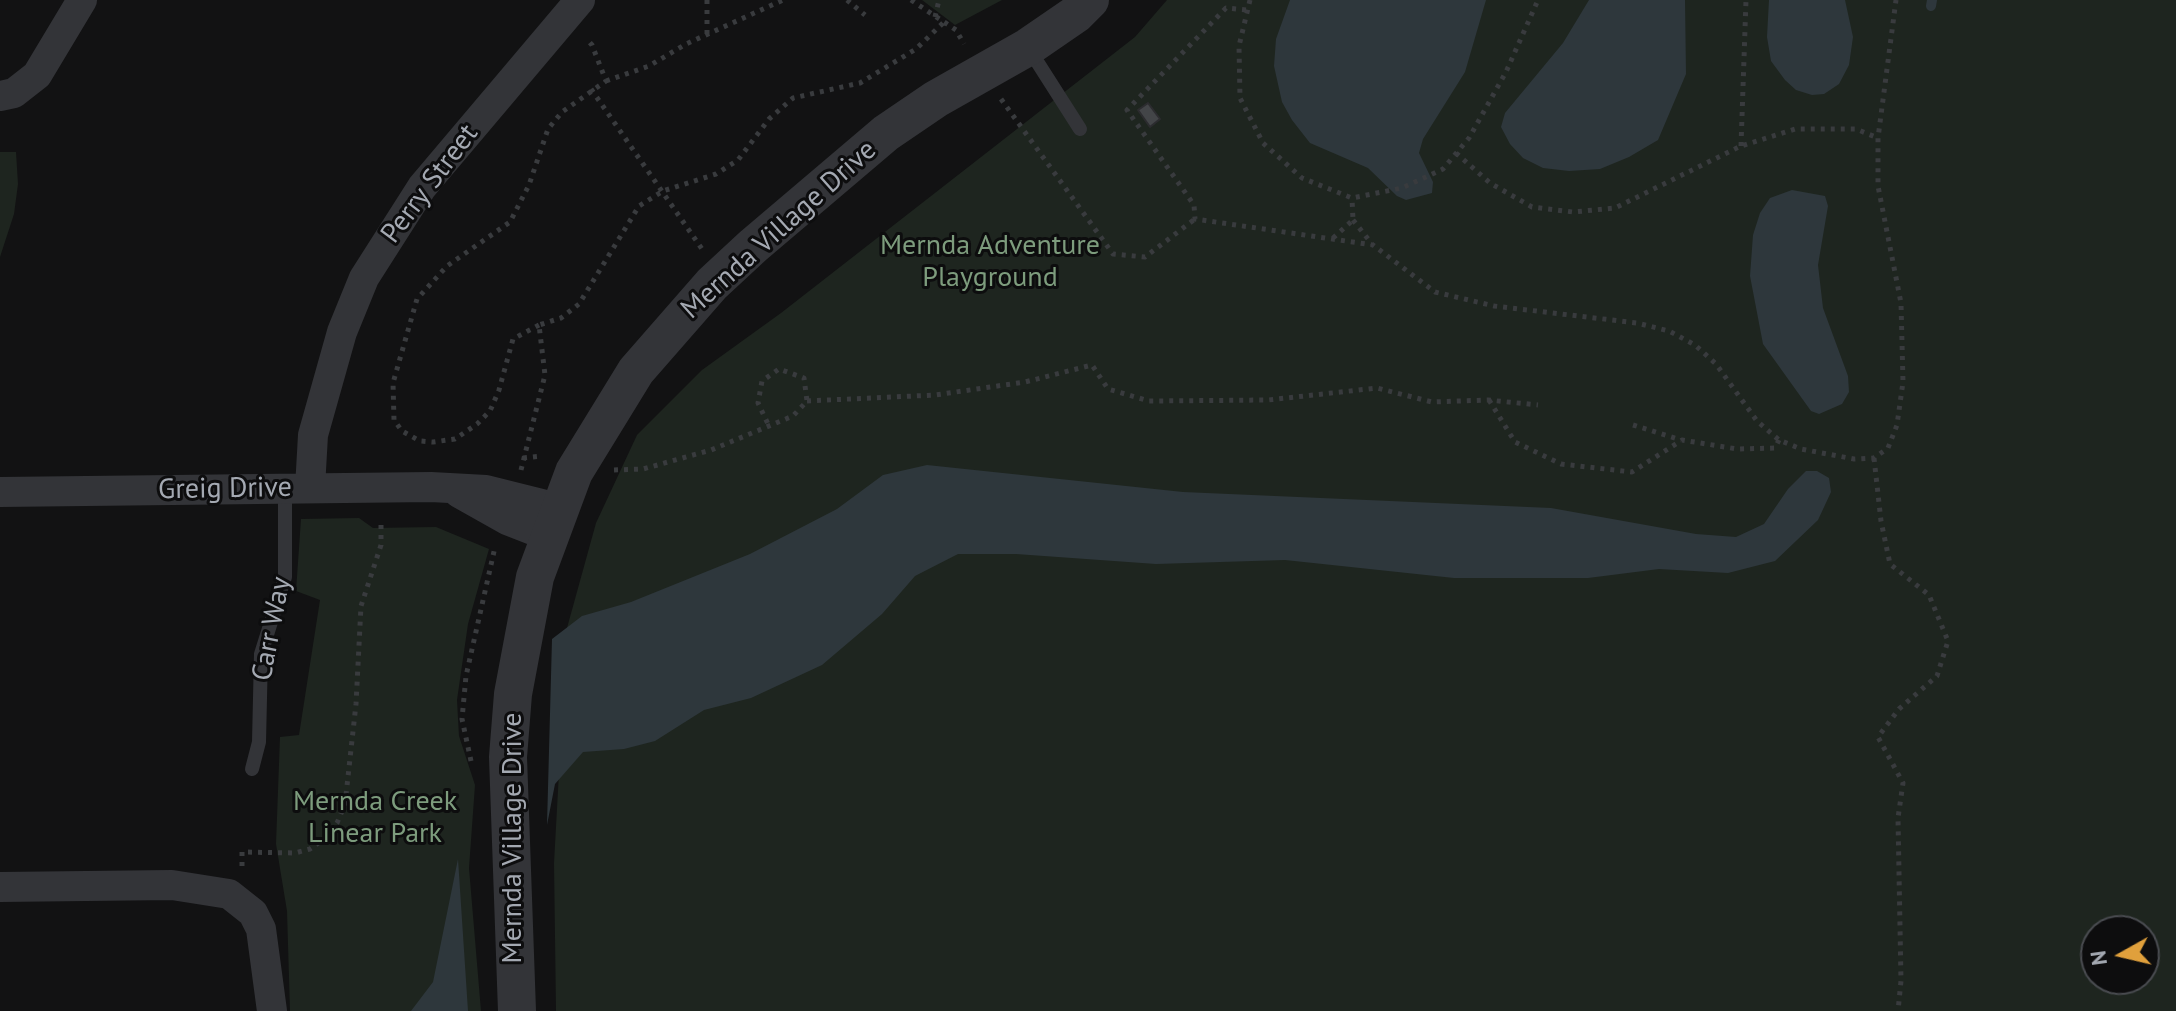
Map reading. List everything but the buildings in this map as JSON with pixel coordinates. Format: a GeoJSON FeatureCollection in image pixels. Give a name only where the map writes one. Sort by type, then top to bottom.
{"type":"FeatureCollection","features":[{"type":"Feature","properties":{"kind":"street"},"geometry":{"type":"LineString","coordinates":[[7,95],[37,75],[82,0]]}},
{"type":"Feature","properties":{"kind":"street","name":"Mernda Village Drive"},"geometry":{"type":"LineString","coordinates":[[517,1011],[509,741],[521,638],[553,522],[586,452],[636,371],[724,273],[875,142],[936,99],[1028,47],[1076,14],[1090,0]]}},
{"type":"Feature","properties":{"kind":"street","name":"Perry Street"},"geometry":{"type":"LineString","coordinates":[[307,488],[325,394],[342,332],[364,278],[386,238],[422,187],[572,9]]}},
{"type":"Feature","properties":{"kind":"street","name":"Greig Drive"},"geometry":{"type":"LineString","coordinates":[[0,492],[451,488],[499,492],[553,522]]}},
{"type":"Feature","properties":{"kind":"street"},"geometry":{"type":"LineString","coordinates":[[172,885],[211,877],[242,880],[267,901],[275,917],[277,940],[272,1000]]}},
{"type":"Feature","properties":{"kind":"street"},"geometry":{"type":"LineString","coordinates":[[0,887],[172,885],[229,894],[253,913],[261,929],[272,1000]]}},
{"type":"Feature","properties":{"kind":"lane"},"geometry":{"type":"LineString","coordinates":[[1028,47],[1080,129]]}},
{"type":"Feature","properties":{"kind":"lane","name":"Carr Way"},"geometry":{"type":"LineString","coordinates":[[252,769],[259,742],[261,654],[285,577],[307,488]]}},
{"type":"Feature","properties":{"kind":"path"},"geometry":{"type":"LineString","coordinates":[[707,0],[707,34]]}},
{"type":"Feature","properties":{"kind":"path"},"geometry":{"type":"LineString","coordinates":[[539,325],[513,339],[490,411],[455,439],[420,441],[402,431],[394,420],[393,383],[417,299],[447,266],[510,222],[529,185],[548,129],[562,112],[606,81],[649,66],[707,34],[783,0]]}},
{"type":"Feature","properties":{"kind":"path"},"geometry":{"type":"LineString","coordinates":[[847,0],[865,15]]}},
{"type":"Feature","properties":{"kind":"path"},"geometry":{"type":"LineString","coordinates":[[911,0],[956,30],[982,73],[1113,254],[1145,257],[1195,219],[1373,245]]}},
{"type":"Feature","properties":{"kind":"path"},"geometry":{"type":"LineString","coordinates":[[935,17],[939,0]]}},
{"type":"Feature","properties":{"kind":"path"},"geometry":{"type":"LineString","coordinates":[[1250,0],[1239,46],[1240,98],[1263,143],[1302,178],[1352,198],[1402,188],[1443,169],[1506,72],[1538,0]]}},
{"type":"Feature","properties":{"kind":"path"},"geometry":{"type":"LineString","coordinates":[[1741,146],[1746,0]]}},
{"type":"Feature","properties":{"kind":"path"},"geometry":{"type":"LineString","coordinates":[[1352,198],[1353,220],[1373,245],[1435,292],[1494,306],[1637,323],[1669,331],[1695,345],[1716,364],[1742,402],[1779,440],[1801,449],[1854,459],[1874,458],[1888,448],[1897,425],[1903,382],[1901,303],[1878,186],[1878,138],[1896,0]]}},
{"type":"Feature","properties":{"kind":"path"},"geometry":{"type":"LineString","coordinates":[[1195,219],[1194,205],[1127,110],[1226,8],[1246,10]]}},
{"type":"Feature","properties":{"kind":"path"},"geometry":{"type":"LineString","coordinates":[[572,9],[592,45],[606,81]]}},
{"type":"Feature","properties":{"kind":"path"},"geometry":{"type":"LineString","coordinates":[[591,89],[704,252],[724,273]]}},
{"type":"Feature","properties":{"kind":"path"},"geometry":{"type":"LineString","coordinates":[[1456,153],[1490,183],[1532,207],[1573,212],[1615,208],[1741,146],[1795,129],[1856,129],[1878,138]]}},
{"type":"Feature","properties":{"kind":"path"},"geometry":{"type":"LineString","coordinates":[[1333,238],[1353,220]]}},
{"type":"Feature","properties":{"kind":"path"},"geometry":{"type":"LineString","coordinates":[[523,458],[538,457],[561,440],[615,471],[643,469],[711,450],[793,416],[807,401],[935,395],[1025,382],[1092,365],[1108,389],[1149,401],[1268,400],[1377,388],[1432,402],[1488,400],[1538,405]]}},
{"type":"Feature","properties":{"kind":"path"},"geometry":{"type":"LineString","coordinates":[[768,424],[758,403],[762,381],[779,369],[804,378],[807,401]]}},
{"type":"Feature","properties":{"kind":"path"},"geometry":{"type":"LineString","coordinates":[[1488,400],[1515,442],[1561,464],[1632,472],[1682,440]]}},
{"type":"Feature","properties":{"kind":"path"},"geometry":{"type":"LineString","coordinates":[[1633,425],[1682,440],[1737,449],[1775,448],[1779,440]]}},
{"type":"Feature","properties":{"kind":"path"},"geometry":{"type":"LineString","coordinates":[[1874,458],[1881,521],[1890,564],[1929,595],[1948,641],[1937,676],[1899,709],[1878,737],[1903,783],[1898,818],[1901,981],[1898,1011]]}},
{"type":"Feature","properties":{"kind":"path"},"geometry":{"type":"LineString","coordinates":[[242,880],[242,852],[295,853],[310,849],[324,839],[337,823],[345,804],[356,704],[360,618],[381,545],[382,487]]}},
{"type":"Feature","properties":{"kind":"green space"},"geometry":{"type":"Polygon","coordinates":[[[922,0],[1002,0],[955,25],[922,0]]]}},
{"type":"Feature","properties":{"kind":"green space","name":"Mernda Adventure Playground"},"geometry":{"type":"Polygon","coordinates":[[[1167,0],[2176,0],[2176,1011],[556,1011],[554,863],[567,628],[596,523],[637,435],[702,370],[781,313],[1135,37],[1167,0]]]}},
{"type":"Feature","properties":{"kind":"green space"},"geometry":{"type":"Polygon","coordinates":[[[0,152],[16,152],[18,184],[14,214],[0,257],[0,152]]]}},
{"type":"Feature","properties":{"kind":"green space","name":"Mernda Creek Linear Park"},"geometry":{"type":"Polygon","coordinates":[[[359,518],[373,528],[436,527],[489,549],[468,624],[457,700],[459,736],[475,785],[469,868],[481,1011],[290,1011],[287,911],[276,844],[280,737],[299,735],[320,600],[296,591],[301,519],[359,518]]]}},
{"type":"Feature","properties":{"kind":"shaded area"},"geometry":{"type":"Polygon","coordinates":[[[1290,0],[1486,0],[1465,72],[1423,139],[1419,153],[1433,182],[1432,193],[1406,200],[1397,196],[1368,168],[1310,143],[1292,120],[1282,102],[1274,66],[1276,39],[1290,0]]]}},
{"type":"Feature","properties":{"kind":"shaded area"},"geometry":{"type":"Polygon","coordinates":[[[1589,0],[1685,0],[1686,74],[1658,140],[1600,169],[1569,171],[1543,168],[1523,158],[1510,144],[1501,127],[1505,113],[1563,43],[1589,0]]]}},
{"type":"Feature","properties":{"kind":"shaded area"},"geometry":{"type":"Polygon","coordinates":[[[1769,0],[1845,0],[1853,37],[1849,65],[1839,84],[1824,94],[1812,95],[1796,90],[1785,80],[1771,61],[1767,37],[1769,0]]]}},
{"type":"Feature","properties":{"kind":"shaded area"},"geometry":{"type":"Polygon","coordinates":[[[1792,190],[1825,196],[1828,206],[1818,265],[1823,308],[1848,376],[1849,392],[1842,404],[1819,414],[1811,411],[1763,344],[1750,276],[1753,235],[1760,213],[1770,198],[1792,190]]]}},
{"type":"Feature","properties":{"kind":"shaded area"},"geometry":{"type":"Polygon","coordinates":[[[927,465],[1183,492],[1551,508],[1696,534],[1736,537],[1764,524],[1788,489],[1806,471],[1817,471],[1829,478],[1831,492],[1818,520],[1775,561],[1728,573],[1659,569],[1588,578],[1454,578],[1285,560],[1156,564],[1016,554],[958,554],[915,576],[882,614],[822,665],[751,698],[704,710],[655,741],[624,749],[583,752],[555,784],[547,825],[552,639],[582,616],[631,602],[750,554],[837,509],[883,475],[927,465]]]}},
{"type":"Feature","properties":{"kind":"shaded area"},"geometry":{"type":"Polygon","coordinates":[[[458,859],[468,1011],[411,1011],[433,982],[458,859]]]}},
{"type":"Feature","properties":{"kind":"waterway"},"geometry":{"type":"LineString","coordinates":[[1931,6],[1932,0]]}}]}
